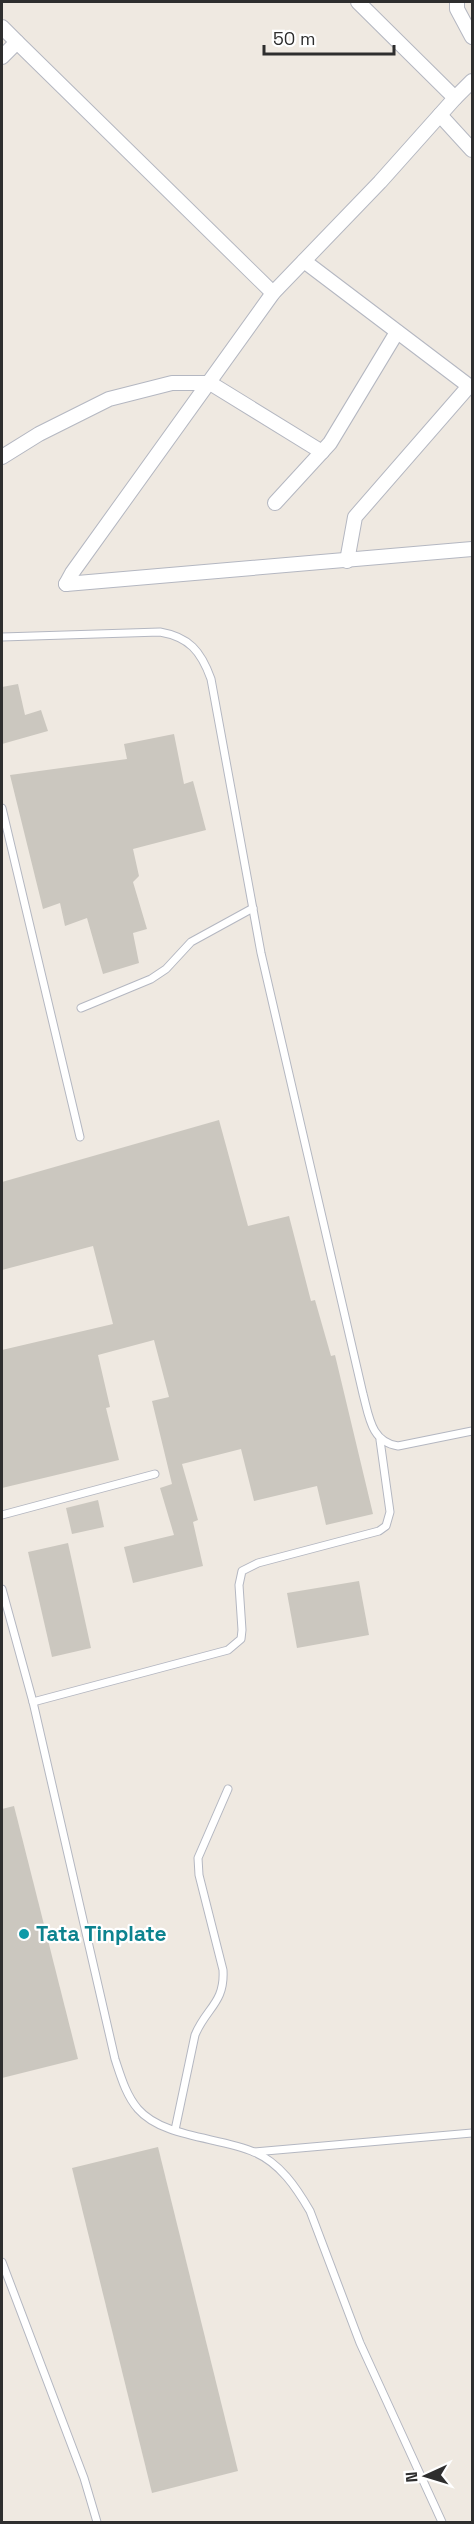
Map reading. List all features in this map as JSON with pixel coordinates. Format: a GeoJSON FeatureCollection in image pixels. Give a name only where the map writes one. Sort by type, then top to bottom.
{"type":"FeatureCollection","features":[{"type":"Feature","properties":{"kind":"street"},"geometry":{"type":"LineString","coordinates":[[358,2],[455,98]]}},
{"type":"Feature","properties":{"kind":"street"},"geometry":{"type":"LineString","coordinates":[[457,2],[458,9],[472,37]]}},
{"type":"Feature","properties":{"kind":"street"},"geometry":{"type":"LineString","coordinates":[[2,27],[273,293]]}},
{"type":"Feature","properties":{"kind":"street"},"geometry":{"type":"LineString","coordinates":[[2,57],[17,42]]}},
{"type":"Feature","properties":{"kind":"street"},"geometry":{"type":"LineString","coordinates":[[472,81],[380,182],[273,293],[66,584],[472,549]]}},
{"type":"Feature","properties":{"kind":"street"},"geometry":{"type":"LineString","coordinates":[[440,115],[472,150]]}},
{"type":"Feature","properties":{"kind":"street"},"geometry":{"type":"LineString","coordinates":[[304,261],[469,386],[355,517],[346,561]]}},
{"type":"Feature","properties":{"kind":"street"},"geometry":{"type":"LineString","coordinates":[[275,503],[330,443],[397,332]]}},
{"type":"Feature","properties":{"kind":"street"},"geometry":{"type":"LineString","coordinates":[[2,457],[39,434],[109,399],[172,382],[210,383],[321,452]]}},
{"type":"Feature","properties":{"kind":"lane"},"geometry":{"type":"LineString","coordinates":[[2,637],[159,632],[176,635],[193,646],[205,662],[211,679],[253,908],[363,1394],[375,1432],[387,1445],[398,1446],[472,1431]]}},
{"type":"Feature","properties":{"kind":"lane"},"geometry":{"type":"LineString","coordinates":[[2,808],[81,1137]]}},
{"type":"Feature","properties":{"kind":"lane"},"geometry":{"type":"LineString","coordinates":[[81,1008],[151,979],[166,969],[191,942],[253,908]]}},
{"type":"Feature","properties":{"kind":"lane"},"geometry":{"type":"LineString","coordinates":[[33,1702],[206,1657],[236,1645],[241,1639],[242,1630],[239,1585],[242,1571],[258,1563],[379,1531],[386,1526],[390,1512],[380,1440]]}},
{"type":"Feature","properties":{"kind":"lane"},"geometry":{"type":"LineString","coordinates":[[2,1515],[155,1474]]}},
{"type":"Feature","properties":{"kind":"lane"},"geometry":{"type":"LineString","coordinates":[[2,1589],[33,1702],[115,2059],[126,2091],[139,2110],[156,2122],[175,2130],[254,2152],[472,2133]]}},
{"type":"Feature","properties":{"kind":"lane"},"geometry":{"type":"LineString","coordinates":[[175,2130],[195,2036],[200,2023],[220,1998],[224,1984],[223,1970],[199,1875],[198,1858],[228,1789]]}},
{"type":"Feature","properties":{"kind":"lane"},"geometry":{"type":"LineString","coordinates":[[254,2152],[284,2174],[310,2211],[360,2343],[442,2523]]}},
{"type":"Feature","properties":{"kind":"lane"},"geometry":{"type":"LineString","coordinates":[[2,2262],[84,2478],[98,2523]]}},
{"type":"Feature","properties":{"kind":"building"},"geometry":{"type":"Polygon","coordinates":[[[18,684],[25,715],[41,710],[48,731],[2,744],[2,687],[18,684]]]}},
{"type":"Feature","properties":{"kind":"building"},"geometry":{"type":"Polygon","coordinates":[[[174,734],[184,784],[193,781],[206,830],[133,849],[139,876],[133,882],[147,929],[133,933],[139,963],[103,974],[87,918],[65,926],[60,903],[43,909],[10,775],[127,759],[124,744],[174,734]]]}},
{"type":"Feature","properties":{"kind":"building"},"geometry":{"type":"Polygon","coordinates":[[[219,1120],[248,1226],[289,1216],[311,1301],[315,1300],[331,1356],[335,1355],[373,1514],[326,1525],[317,1486],[254,1501],[241,1449],[182,1464],[198,1520],[193,1522],[203,1566],[133,1583],[124,1547],[174,1535],[160,1488],[172,1484],[152,1401],[169,1397],[154,1340],[98,1355],[110,1407],[106,1408],[119,1460],[2,1488],[2,1350],[113,1324],[93,1246],[2,1270],[2,1182],[219,1120]]]}},
{"type":"Feature","properties":{"kind":"building"},"geometry":{"type":"Polygon","coordinates":[[[98,1500],[104,1527],[72,1534],[66,1508],[98,1500]]]}},
{"type":"Feature","properties":{"kind":"building"},"geometry":{"type":"Polygon","coordinates":[[[68,1543],[91,1648],[52,1657],[28,1552],[68,1543]]]}},
{"type":"Feature","properties":{"kind":"building"},"geometry":{"type":"Polygon","coordinates":[[[359,1581],[369,1635],[297,1648],[287,1593],[359,1581]]]}},
{"type":"Feature","properties":{"kind":"building","name":"Tata Tinplate"},"geometry":{"type":"Polygon","coordinates":[[[14,1806],[78,2059],[2,2078],[2,1809],[14,1806]]]}},
{"type":"Feature","properties":{"kind":"building"},"geometry":{"type":"Polygon","coordinates":[[[158,2147],[238,2471],[152,2493],[72,2168],[158,2147]]]}},
{"type":"Feature","properties":{"kind":"place","name":"Tata Tinplate"},"geometry":{"type":"Point","coordinates":[24,1934]}}]}
